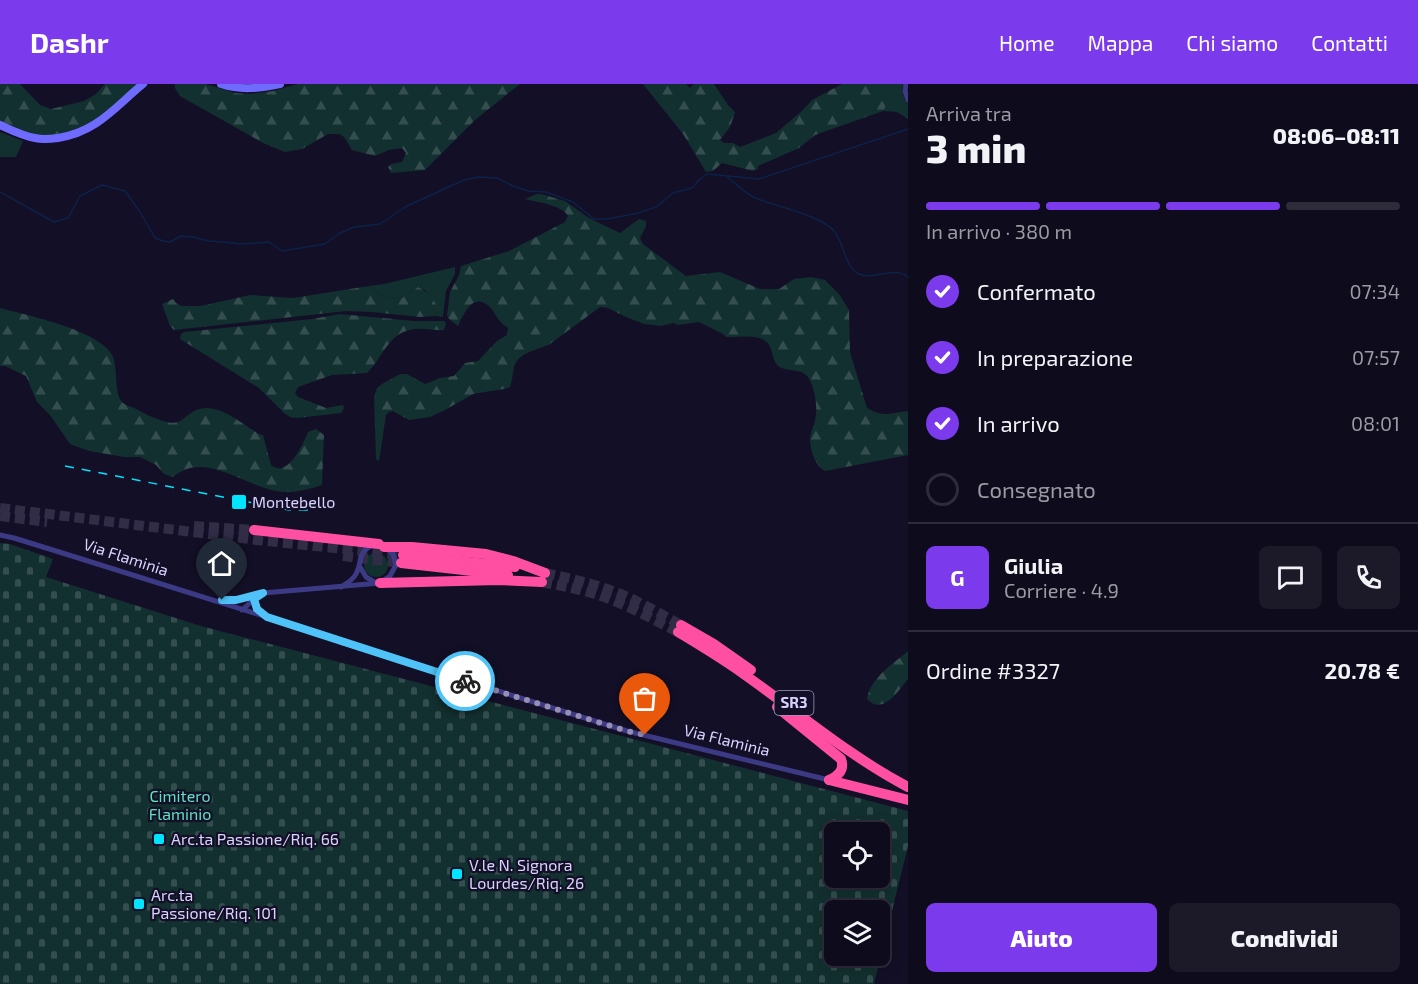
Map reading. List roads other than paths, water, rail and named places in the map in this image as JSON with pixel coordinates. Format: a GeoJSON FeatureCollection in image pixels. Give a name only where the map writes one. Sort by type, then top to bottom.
{"type":"FeatureCollection","features":[{"type":"Feature","properties":{"kind":"highway"},"geometry":{"type":"LineString","coordinates":[[254,530],[381,546],[411,546],[486,554],[513,561],[543,578]]}},
{"type":"Feature","properties":{"kind":"highway"},"geometry":{"type":"LineString","coordinates":[[402,559],[543,578]]}},
{"type":"Feature","properties":{"kind":"highway"},"geometry":{"type":"LineString","coordinates":[[380,583],[543,578]]}},
{"type":"Feature","properties":{"kind":"highway","name":"SR3"},"geometry":{"type":"LineString","coordinates":[[908,780],[856,748],[714,644],[680,629],[847,751],[908,787]]}},
{"type":"Feature","properties":{"kind":"highway"},"geometry":{"type":"LineString","coordinates":[[745,675],[755,688],[841,759],[842,770],[837,777],[829,780]]}},
{"type":"Feature","properties":{"kind":"highway"},"geometry":{"type":"LineString","coordinates":[[829,780],[908,800]]}},
{"type":"Feature","properties":{"kind":"street"},"geometry":{"type":"LineString","coordinates":[[0,125],[37,139],[75,134],[100,122],[143,84]]}},
{"type":"Feature","properties":{"kind":"street"},"geometry":{"type":"LineString","coordinates":[[221,84],[239,88],[280,84]]}},
{"type":"Feature","properties":{"kind":"street"},"geometry":{"type":"LineString","coordinates":[[906,84],[905,91],[908,100]]}},
{"type":"Feature","properties":{"kind":"street","name":"Via Flaminia"},"geometry":{"type":"LineString","coordinates":[[0,535],[627,731],[829,780]]}},
{"type":"Feature","properties":{"kind":"street"},"geometry":{"type":"LineString","coordinates":[[215,602],[251,598],[263,593],[280,591],[380,583],[390,576],[396,565],[393,554],[381,546],[370,546],[360,556],[361,571],[372,582],[380,583]]}},
{"type":"Feature","properties":{"kind":"street"},"geometry":{"type":"LineString","coordinates":[[341,587],[354,578],[360,562]]}},
{"type":"Feature","properties":{"kind":"street"},"geometry":{"type":"LineString","coordinates":[[239,609],[251,598]]}},
{"type":"Feature","properties":{"kind":"street"},"geometry":{"type":"LineString","coordinates":[[251,598],[257,609],[267,617]]}},
{"type":"Feature","properties":{"kind":"waterway"},"geometry":{"type":"LineString","coordinates":[[0,192],[54,222],[68,218],[80,196],[102,185],[125,191],[155,238],[163,241],[170,242],[181,236],[241,244],[269,242],[282,251],[325,244],[340,233],[354,227],[380,224],[407,206],[464,180],[478,177],[497,178],[528,191],[546,192],[573,202],[594,219],[608,219],[656,207],[673,193],[692,188],[707,174],[759,179],[908,129]]}},
{"type":"Feature","properties":{"kind":"waterway"},"geometry":{"type":"LineString","coordinates":[[727,177],[753,197],[828,225],[837,236],[854,271],[859,274],[871,276],[896,272],[908,277]]}},
{"type":"Feature","properties":{"kind":"tunnel"},"geometry":{"type":"LineString","coordinates":[[0,508],[257,540],[403,555]]}},
{"type":"Feature","properties":{"kind":"tunnel"},"geometry":{"type":"LineString","coordinates":[[0,516],[47,522]]}},
{"type":"Feature","properties":{"kind":"tunnel"},"geometry":{"type":"LineString","coordinates":[[194,526],[254,530]]}},
{"type":"Feature","properties":{"kind":"tunnel"},"geometry":{"type":"LineString","coordinates":[[343,556],[401,563]]}},
{"type":"Feature","properties":{"kind":"tunnel"},"geometry":{"type":"LineString","coordinates":[[545,573],[613,591],[681,625]]}},
{"type":"Feature","properties":{"kind":"tunnel"},"geometry":{"type":"LineString","coordinates":[[542,582],[596,594],[678,632]]}},
{"type":"Feature","properties":{"kind":"railway"},"geometry":{"type":"LineString","coordinates":[[65,466],[289,510],[308,510]]}},
{"type":"Feature","properties":{"kind":"place","name":"Montebello"},"geometry":{"type":"Point","coordinates":[239,502]}},
{"type":"Feature","properties":{"kind":"place","name":"Arc.ta Passione/Riq. 66"},"geometry":{"type":"Point","coordinates":[159,839]}},
{"type":"Feature","properties":{"kind":"place","name":"V.le N. Signora Lourdes/Riq. 26"},"geometry":{"type":"Point","coordinates":[457,874]}},
{"type":"Feature","properties":{"kind":"place","name":"Arc.ta Passione/Riq. 101"},"geometry":{"type":"Point","coordinates":[139,904]}},
{"type":"Feature","properties":{"kind":"park label","name":"Cimitero Flaminio"},"geometry":{"type":"Point","coordinates":[180,805]}}]}
